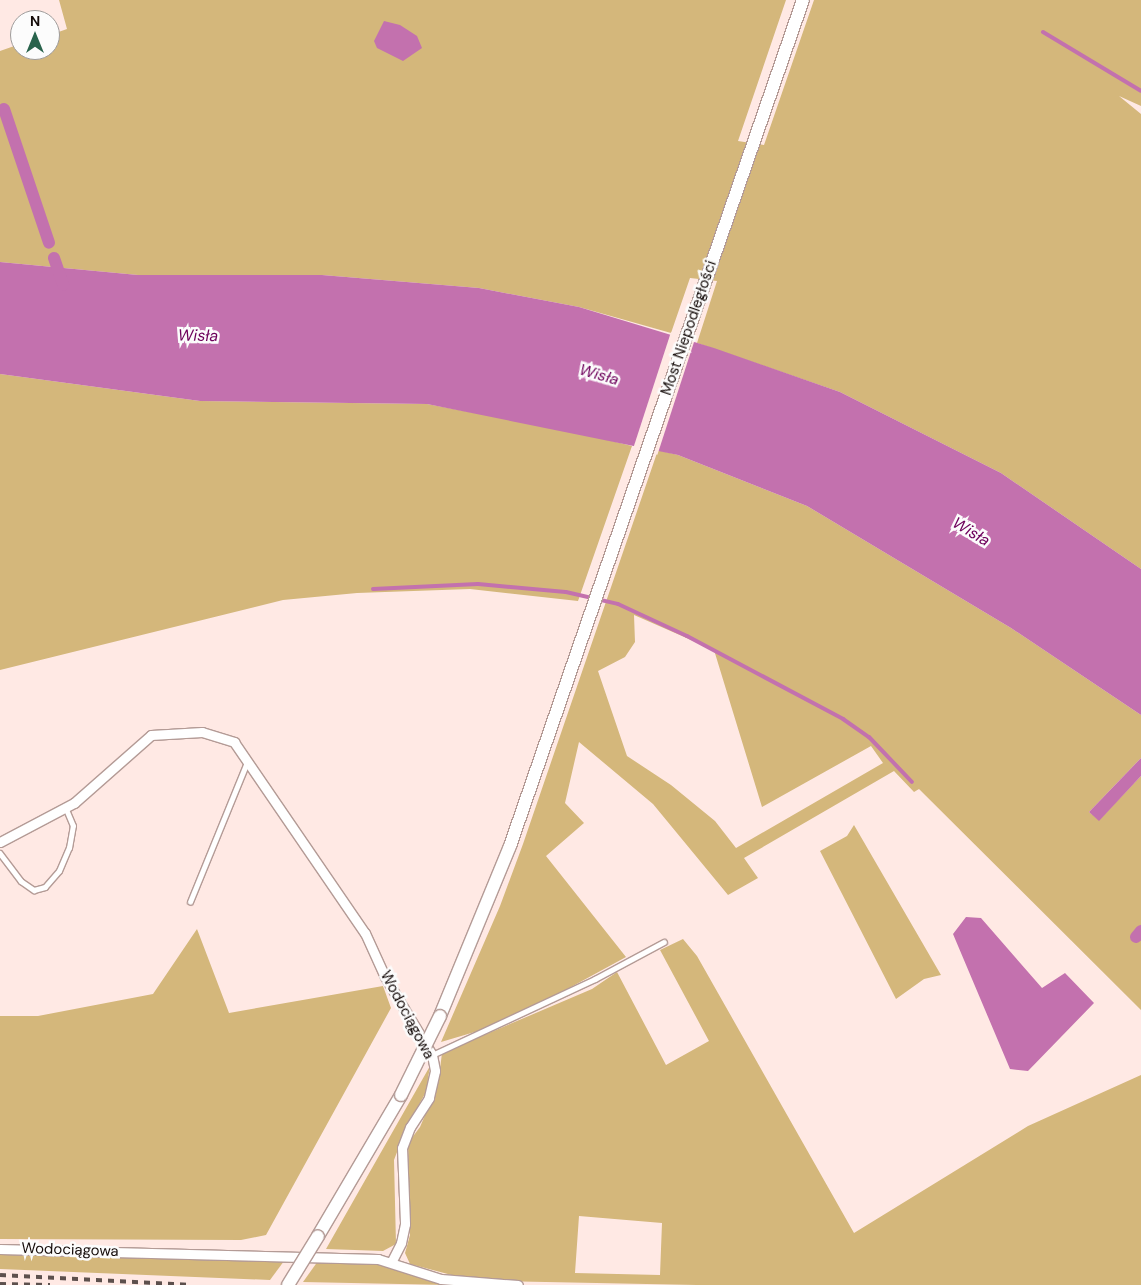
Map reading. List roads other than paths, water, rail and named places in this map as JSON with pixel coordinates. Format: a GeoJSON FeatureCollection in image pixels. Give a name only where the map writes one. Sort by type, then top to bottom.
{"type":"FeatureCollection","features":[{"type":"Feature","properties":{"kind":"main road","name":"Most Niepodległości"},"geometry":{"type":"LineString","coordinates":[[288,1285],[401,1094],[440,1016],[493,892],[803,0]]}},
{"type":"Feature","properties":{"kind":"street","name":"Wodociągowa"},"geometry":{"type":"LineString","coordinates":[[0,842],[65,808],[100,783],[151,735],[202,732],[219,735],[234,742],[365,933],[385,977],[432,1055],[435,1071],[429,1098],[410,1127],[402,1148],[405,1224],[401,1243],[392,1261],[0,1249]]}},
{"type":"Feature","properties":{"kind":"street"},"geometry":{"type":"LineString","coordinates":[[392,1261],[441,1280],[518,1285]]}},
{"type":"Feature","properties":{"kind":"lane"},"geometry":{"type":"LineString","coordinates":[[190,902],[248,760]]}},
{"type":"Feature","properties":{"kind":"lane"},"geometry":{"type":"LineString","coordinates":[[0,852],[21,882],[34,890],[45,886],[60,871],[69,848],[73,826],[65,808]]}},
{"type":"Feature","properties":{"kind":"lane"},"geometry":{"type":"LineString","coordinates":[[432,1055],[595,979],[664,942]]}},
{"type":"Feature","properties":{"kind":"water"},"geometry":{"type":"Polygon","coordinates":[[[384,21],[400,25],[417,36],[422,48],[403,61],[377,48],[374,41],[384,21]]]}},
{"type":"Feature","properties":{"kind":"water","name":"Wisła"},"geometry":{"type":"Polygon","coordinates":[[[0,262],[138,275],[322,275],[479,288],[579,307],[714,348],[840,392],[1001,473],[1141,569],[1141,715],[1011,628],[807,506],[678,455],[427,404],[200,401],[0,374],[0,262]]]}},
{"type":"Feature","properties":{"kind":"water"},"geometry":{"type":"Polygon","coordinates":[[[1141,758],[1141,776],[1099,821],[1089,812],[1141,758]]]}},
{"type":"Feature","properties":{"kind":"water"},"geometry":{"type":"Polygon","coordinates":[[[966,917],[981,918],[1042,988],[1065,973],[1094,1003],[1028,1071],[1010,1069],[953,934],[966,917]]]}},
{"type":"Feature","properties":{"kind":"waterway"},"geometry":{"type":"LineString","coordinates":[[1043,32],[1141,91]]}},
{"type":"Feature","properties":{"kind":"waterway"},"geometry":{"type":"LineString","coordinates":[[4,109],[49,243]]}},
{"type":"Feature","properties":{"kind":"waterway"},"geometry":{"type":"LineString","coordinates":[[54,258],[63,284]]}},
{"type":"Feature","properties":{"kind":"waterway"},"geometry":{"type":"LineString","coordinates":[[373,589],[478,584],[566,592],[618,604],[687,636],[843,719],[869,737],[912,782]]}},
{"type":"Feature","properties":{"kind":"waterway"},"geometry":{"type":"LineString","coordinates":[[1136,937],[1141,931]]}},
{"type":"Feature","properties":{"kind":"railway"},"geometry":{"type":"LineString","coordinates":[[0,1275],[188,1285]]}},
{"type":"Feature","properties":{"kind":"railway"},"geometry":{"type":"LineString","coordinates":[[0,1284],[50,1285]]}}]}
